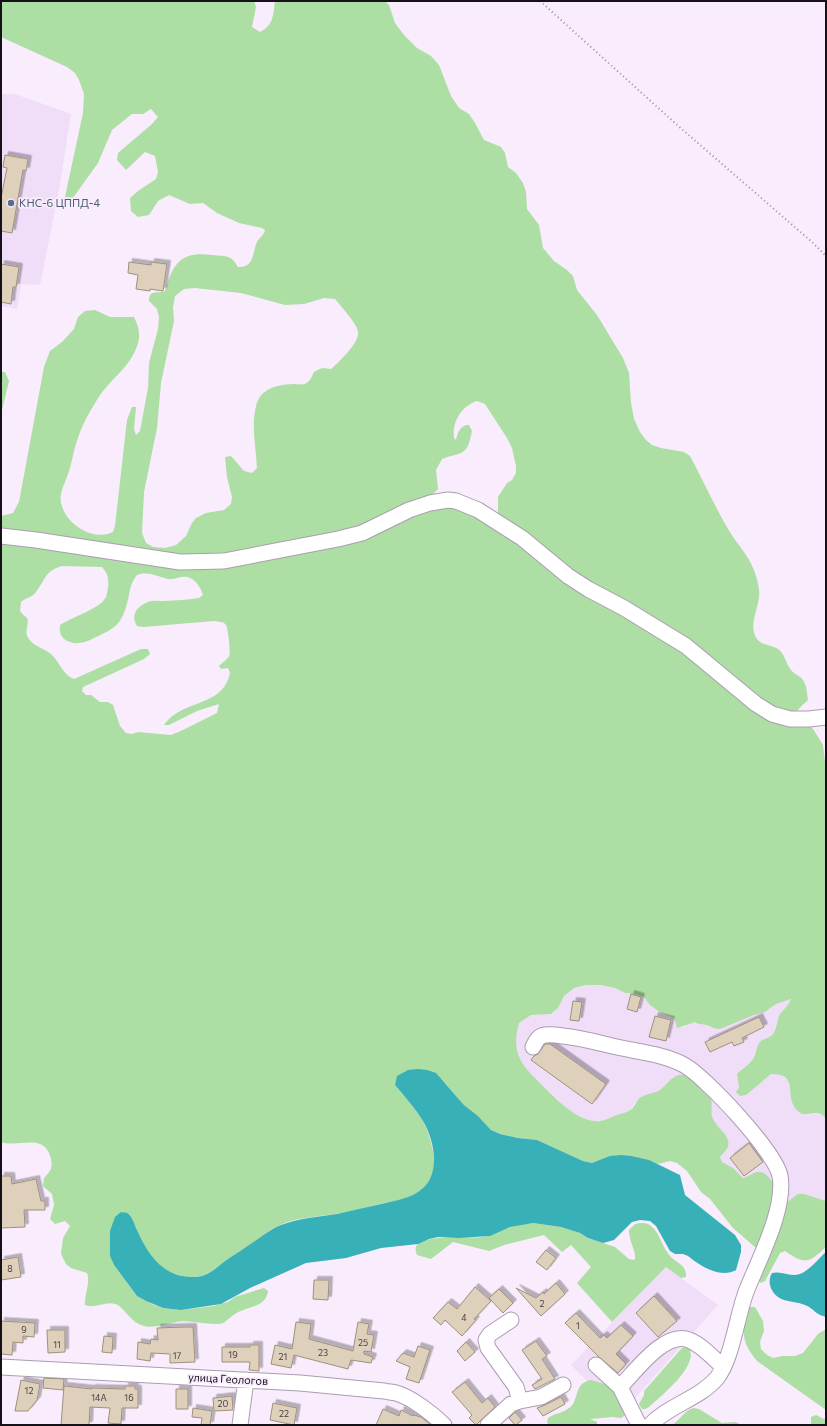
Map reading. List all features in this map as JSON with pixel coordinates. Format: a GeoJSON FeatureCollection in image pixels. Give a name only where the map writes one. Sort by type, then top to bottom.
{"type":"FeatureCollection","features":[{"type":"Feature","properties":{"kind":"street"},"geometry":{"type":"LineString","coordinates":[[1,536],[180,562],[224,561],[362,533],[409,510],[430,503],[448,500],[456,501],[478,510],[522,538],[581,585],[624,608],[686,646],[756,704],[772,714],[790,718],[809,719],[826,717]]}},
{"type":"Feature","properties":{"kind":"street"},"geometry":{"type":"LineString","coordinates":[[533,1047],[539,1037],[544,1035],[558,1035],[584,1039],[657,1055],[685,1065],[713,1089],[746,1126],[774,1160],[780,1174],[781,1181],[778,1208],[746,1293],[724,1367],[718,1377],[710,1384],[671,1409],[650,1425]]}},
{"type":"Feature","properties":{"kind":"street"},"geometry":{"type":"LineString","coordinates":[[511,1320],[490,1334],[486,1340],[488,1348],[516,1387],[520,1401]]}},
{"type":"Feature","properties":{"kind":"street"},"geometry":{"type":"LineString","coordinates":[[620,1387],[653,1353],[666,1343],[676,1338],[694,1342],[724,1367]]}},
{"type":"Feature","properties":{"kind":"street"},"geometry":{"type":"LineString","coordinates":[[596,1365],[620,1387],[638,1425]]}},
{"type":"Feature","properties":{"kind":"street","name":"улица Геологов"},"geometry":{"type":"LineString","coordinates":[[1,1367],[300,1383],[397,1393],[427,1411],[444,1425]]}},
{"type":"Feature","properties":{"kind":"street"},"geometry":{"type":"LineString","coordinates":[[240,1425],[246,1380]]}},
{"type":"Feature","properties":{"kind":"street"},"geometry":{"type":"LineString","coordinates":[[488,1425],[511,1404],[541,1397],[563,1385]]}},
{"type":"Feature","properties":{"kind":"path"},"geometry":{"type":"LineString","coordinates":[[540,1],[676,124],[826,256]]}},
{"type":"Feature","properties":{"kind":"shaded area"},"geometry":{"type":"Polygon","coordinates":[[[1,94],[15,94],[71,114],[59,190],[40,285],[21,284],[17,309],[1,306],[1,94]]]}},
{"type":"Feature","properties":{"kind":"shaded area"},"geometry":{"type":"Polygon","coordinates":[[[586,985],[601,985],[615,988],[625,993],[644,997],[650,1005],[661,1013],[674,1018],[675,1025],[684,1027],[695,1022],[710,1027],[759,1013],[770,1009],[776,1004],[792,999],[778,1018],[774,1033],[770,1038],[757,1046],[752,1061],[742,1068],[737,1074],[739,1087],[736,1092],[746,1095],[771,1074],[777,1074],[789,1081],[791,1094],[805,1115],[820,1113],[823,1115],[826,1119],[826,1201],[812,1196],[793,1197],[783,1205],[751,1175],[743,1178],[733,1168],[722,1162],[720,1157],[722,1153],[712,1117],[711,1099],[708,1093],[674,1076],[661,1089],[643,1096],[635,1102],[632,1109],[608,1120],[594,1121],[585,1119],[569,1110],[526,1069],[519,1058],[516,1049],[516,1033],[519,1023],[531,1015],[552,1014],[558,1008],[564,996],[574,988],[586,985]]]}},
{"type":"Feature","properties":{"kind":"shaded area"},"geometry":{"type":"Polygon","coordinates":[[[666,1267],[718,1305],[628,1406],[588,1382],[571,1365],[666,1267]]]}},
{"type":"Feature","properties":{"kind":"green space"},"geometry":{"type":"Polygon","coordinates":[[[1,1],[254,1],[256,7],[252,27],[260,32],[268,26],[272,19],[275,1],[385,1],[389,5],[395,23],[404,35],[417,48],[431,56],[439,65],[451,96],[459,108],[469,114],[484,140],[501,147],[505,153],[508,167],[516,173],[523,183],[526,192],[527,209],[539,225],[543,248],[554,261],[573,276],[577,290],[597,315],[623,358],[629,373],[631,403],[634,419],[640,432],[652,445],[684,452],[690,456],[728,529],[744,551],[756,576],[759,589],[758,602],[753,624],[754,634],[761,643],[776,648],[780,651],[791,670],[802,678],[806,686],[808,700],[799,708],[796,714],[813,729],[823,745],[826,771],[826,1119],[819,1113],[800,1113],[796,1109],[791,1098],[788,1081],[780,1075],[771,1074],[746,1095],[740,1096],[736,1092],[739,1087],[737,1074],[753,1059],[760,1042],[773,1034],[780,1014],[791,999],[776,1004],[765,1012],[720,1029],[695,1022],[677,1028],[674,1018],[661,1013],[650,1005],[644,997],[625,993],[615,988],[601,985],[586,985],[574,988],[564,996],[558,1008],[551,1014],[531,1015],[519,1023],[516,1038],[517,1051],[522,1063],[527,1069],[561,1103],[577,1115],[594,1121],[606,1120],[627,1112],[641,1097],[660,1090],[672,1078],[678,1075],[688,1076],[696,1081],[710,1095],[712,1101],[713,1119],[727,1138],[728,1146],[720,1157],[722,1162],[733,1168],[743,1178],[757,1172],[762,1172],[774,1184],[783,1205],[798,1194],[804,1194],[826,1201],[826,1247],[811,1259],[797,1259],[785,1251],[780,1253],[765,1281],[761,1283],[758,1281],[756,1248],[733,1228],[710,1199],[701,1192],[687,1171],[677,1163],[670,1161],[658,1164],[640,1158],[601,1160],[592,1163],[583,1161],[537,1140],[518,1138],[500,1134],[491,1130],[478,1116],[464,1105],[446,1084],[395,1085],[423,1121],[432,1147],[434,1162],[433,1174],[428,1184],[420,1191],[396,1201],[347,1212],[287,1222],[276,1227],[239,1251],[213,1270],[202,1276],[196,1277],[177,1275],[158,1264],[146,1249],[132,1218],[110,1231],[110,1256],[114,1265],[137,1296],[163,1308],[181,1310],[214,1306],[228,1302],[235,1297],[264,1288],[268,1291],[264,1301],[260,1304],[240,1311],[223,1323],[219,1324],[183,1321],[148,1327],[134,1321],[118,1305],[108,1303],[92,1306],[85,1305],[88,1285],[87,1273],[71,1268],[66,1264],[61,1254],[63,1238],[70,1226],[65,1221],[55,1224],[50,1219],[54,1205],[52,1194],[43,1186],[44,1178],[52,1165],[48,1151],[37,1143],[1,1142],[1,544],[5,543],[1,532],[1,516],[13,513],[19,502],[44,367],[50,351],[62,342],[74,329],[78,317],[85,311],[95,310],[110,317],[134,317],[138,328],[139,339],[130,360],[100,395],[83,425],[62,491],[61,503],[66,515],[81,529],[97,535],[113,532],[115,526],[127,420],[132,407],[136,407],[134,429],[136,435],[140,431],[148,388],[149,363],[158,329],[159,317],[157,309],[149,301],[150,295],[152,293],[165,291],[171,273],[175,267],[180,261],[192,255],[201,254],[226,256],[232,259],[238,267],[247,265],[252,260],[257,242],[265,230],[239,223],[217,213],[203,203],[190,204],[169,195],[158,201],[149,215],[138,217],[131,211],[130,198],[156,179],[158,172],[155,156],[145,152],[126,170],[117,160],[118,153],[158,117],[151,109],[143,114],[132,114],[112,130],[98,163],[70,202],[65,197],[83,113],[84,94],[79,80],[75,73],[67,67],[1,37],[1,1]],[[195,288],[184,289],[175,296],[173,308],[174,321],[161,383],[157,428],[144,492],[142,533],[146,543],[153,547],[165,548],[176,545],[186,536],[196,518],[206,513],[224,510],[231,504],[232,497],[227,477],[225,457],[231,456],[244,471],[252,473],[257,468],[254,421],[258,400],[265,391],[287,384],[305,384],[310,380],[314,372],[322,368],[331,369],[348,352],[358,336],[355,325],[335,299],[324,298],[304,304],[285,305],[241,293],[195,288]],[[477,401],[472,403],[459,415],[456,420],[454,432],[454,438],[456,440],[461,428],[469,425],[472,431],[468,445],[463,452],[442,459],[436,470],[438,489],[430,497],[498,514],[498,497],[516,473],[512,448],[485,404],[477,401]],[[63,566],[57,568],[46,576],[34,594],[21,602],[20,611],[28,620],[27,636],[31,642],[52,655],[64,672],[74,679],[141,649],[148,649],[150,654],[144,659],[83,687],[82,691],[86,695],[91,695],[100,702],[108,702],[113,705],[120,726],[126,733],[132,734],[138,732],[171,735],[217,713],[219,704],[197,711],[169,725],[164,725],[178,712],[211,698],[225,685],[230,673],[228,668],[221,669],[219,666],[230,654],[228,630],[226,625],[222,622],[214,621],[143,627],[137,626],[134,618],[138,608],[150,601],[199,598],[203,595],[195,581],[187,577],[168,579],[149,574],[137,575],[132,585],[125,612],[119,622],[109,630],[85,642],[73,643],[67,641],[60,633],[60,625],[91,610],[105,599],[107,594],[108,577],[102,567],[63,566]]]}},
{"type":"Feature","properties":{"kind":"green space"},"geometry":{"type":"Polygon","coordinates":[[[1,372],[5,372],[9,381],[1,414],[1,372]]]}},
{"type":"Feature","properties":{"kind":"green space"},"geometry":{"type":"Polygon","coordinates":[[[533,1223],[561,1227],[580,1233],[588,1238],[615,1247],[629,1259],[633,1260],[635,1259],[635,1256],[629,1230],[635,1224],[647,1224],[657,1233],[672,1258],[684,1267],[686,1277],[681,1278],[666,1267],[612,1322],[577,1283],[591,1267],[571,1245],[562,1252],[544,1235],[504,1245],[489,1251],[453,1242],[431,1259],[417,1255],[416,1252],[418,1244],[431,1239],[486,1236],[514,1226],[533,1223]]]}},
{"type":"Feature","properties":{"kind":"green space"},"geometry":{"type":"Polygon","coordinates":[[[750,1307],[755,1307],[763,1321],[764,1331],[760,1342],[761,1349],[773,1358],[795,1356],[803,1353],[818,1334],[826,1329],[826,1410],[757,1361],[753,1356],[745,1342],[744,1337],[746,1314],[750,1307]]]}},
{"type":"Feature","properties":{"kind":"green space"},"geometry":{"type":"Polygon","coordinates":[[[685,1347],[690,1350],[691,1357],[683,1373],[669,1389],[649,1407],[642,1409],[639,1404],[644,1395],[644,1391],[682,1348],[685,1347]]]}},
{"type":"Feature","properties":{"kind":"green space"},"geometry":{"type":"Polygon","coordinates":[[[591,1380],[611,1386],[628,1413],[621,1418],[613,1417],[590,1419],[597,1422],[597,1425],[549,1425],[547,1422],[548,1418],[571,1407],[580,1386],[586,1381],[591,1380]]]}},
{"type":"Feature","properties":{"kind":"green space"},"geometry":{"type":"Polygon","coordinates":[[[693,1408],[699,1409],[722,1423],[736,1422],[741,1425],[672,1425],[687,1411],[693,1408]]]}},
{"type":"Feature","properties":{"kind":"green space"},"geometry":{"type":"Polygon","coordinates":[[[816,1415],[826,1420],[826,1425],[811,1425],[811,1417],[816,1415]]]}},
{"type":"Feature","properties":{"kind":"water"},"geometry":{"type":"Polygon","coordinates":[[[418,1069],[436,1073],[464,1105],[478,1116],[491,1130],[500,1134],[537,1140],[583,1161],[592,1163],[610,1156],[631,1156],[649,1160],[680,1175],[685,1195],[735,1235],[741,1245],[741,1252],[736,1270],[724,1273],[717,1272],[698,1264],[688,1256],[683,1254],[675,1254],[670,1251],[656,1226],[650,1221],[640,1220],[632,1222],[614,1240],[603,1243],[561,1227],[533,1223],[510,1227],[490,1236],[459,1238],[438,1237],[418,1244],[381,1248],[346,1258],[306,1263],[250,1288],[221,1304],[181,1310],[163,1308],[137,1296],[114,1265],[110,1256],[110,1231],[115,1217],[121,1212],[127,1213],[133,1220],[140,1237],[150,1254],[163,1268],[180,1276],[197,1277],[211,1272],[268,1232],[281,1225],[302,1219],[337,1214],[396,1201],[418,1192],[426,1186],[431,1178],[434,1159],[431,1139],[423,1121],[395,1085],[397,1076],[408,1070],[418,1069]]]}},
{"type":"Feature","properties":{"kind":"water"},"geometry":{"type":"Polygon","coordinates":[[[826,1252],[826,1317],[805,1305],[784,1300],[776,1296],[770,1285],[770,1277],[772,1273],[778,1272],[795,1275],[799,1274],[812,1266],[826,1252]]]}},
{"type":"Feature","properties":{"kind":"building"},"geometry":{"type":"Polygon","coordinates":[[[5,155],[28,159],[26,171],[23,170],[12,233],[1,231],[1,198],[7,168],[3,167],[5,155]]]}},
{"type":"Feature","properties":{"kind":"building"},"geometry":{"type":"Polygon","coordinates":[[[129,262],[151,265],[151,262],[167,264],[163,291],[136,289],[138,275],[128,273],[129,262]]]}},
{"type":"Feature","properties":{"kind":"building"},"geometry":{"type":"Polygon","coordinates":[[[1,264],[19,267],[16,287],[13,287],[11,304],[1,302],[1,264]]]}},
{"type":"Feature","properties":{"kind":"building"},"geometry":{"type":"Polygon","coordinates":[[[631,994],[641,997],[637,1012],[627,1009],[631,994]]]}},
{"type":"Feature","properties":{"kind":"building"},"geometry":{"type":"Polygon","coordinates":[[[573,1001],[582,1002],[579,1021],[570,1020],[573,1001]]]}},
{"type":"Feature","properties":{"kind":"building"},"geometry":{"type":"Polygon","coordinates":[[[655,1016],[671,1020],[666,1041],[649,1037],[655,1016]]]}},
{"type":"Feature","properties":{"kind":"building"},"geometry":{"type":"Polygon","coordinates":[[[759,1017],[764,1027],[742,1038],[744,1042],[734,1046],[732,1042],[710,1052],[705,1042],[759,1017]]]}},
{"type":"Feature","properties":{"kind":"building"},"geometry":{"type":"Polygon","coordinates":[[[545,1044],[550,1044],[606,1084],[592,1104],[531,1060],[538,1054],[545,1044]]]}},
{"type":"Feature","properties":{"kind":"building"},"geometry":{"type":"Polygon","coordinates":[[[749,1143],[763,1162],[744,1176],[730,1158],[749,1143]]]}},
{"type":"Feature","properties":{"kind":"building"},"geometry":{"type":"Polygon","coordinates":[[[1,1176],[11,1176],[12,1184],[36,1179],[41,1201],[45,1201],[45,1210],[24,1210],[25,1227],[1,1228],[1,1176]]]}},
{"type":"Feature","properties":{"kind":"building"},"geometry":{"type":"Polygon","coordinates":[[[546,1250],[556,1258],[547,1270],[536,1262],[546,1250]]]}},
{"type":"Feature","properties":{"kind":"building"},"geometry":{"type":"Polygon","coordinates":[[[18,1257],[21,1277],[1,1280],[1,1260],[18,1257]]]}},
{"type":"Feature","properties":{"kind":"building"},"geometry":{"type":"Polygon","coordinates":[[[314,1280],[329,1280],[328,1300],[313,1299],[314,1280]]]}},
{"type":"Feature","properties":{"kind":"building"},"geometry":{"type":"Polygon","coordinates":[[[556,1283],[565,1294],[541,1316],[516,1288],[536,1298],[543,1292],[544,1294],[556,1283]]]}},
{"type":"Feature","properties":{"kind":"building"},"geometry":{"type":"Polygon","coordinates":[[[475,1287],[491,1301],[474,1319],[476,1320],[462,1336],[445,1320],[441,1325],[433,1318],[448,1302],[457,1309],[475,1287]]]}},
{"type":"Feature","properties":{"kind":"building"},"geometry":{"type":"Polygon","coordinates":[[[499,1289],[513,1303],[503,1313],[489,1298],[499,1289]]]}},
{"type":"Feature","properties":{"kind":"building"},"geometry":{"type":"Polygon","coordinates":[[[654,1296],[677,1321],[658,1337],[636,1313],[654,1296]]]}},
{"type":"Feature","properties":{"kind":"building"},"geometry":{"type":"Polygon","coordinates":[[[576,1313],[600,1338],[604,1335],[607,1338],[621,1325],[633,1336],[616,1354],[626,1364],[618,1373],[599,1357],[565,1323],[576,1313]]]}},
{"type":"Feature","properties":{"kind":"building"},"geometry":{"type":"Polygon","coordinates":[[[1,1321],[35,1323],[34,1337],[23,1336],[23,1343],[13,1342],[12,1355],[1,1354],[1,1321]]]}},
{"type":"Feature","properties":{"kind":"building"},"geometry":{"type":"Polygon","coordinates":[[[296,1322],[311,1324],[309,1339],[353,1351],[358,1322],[369,1324],[367,1334],[374,1335],[371,1352],[364,1351],[364,1354],[373,1357],[371,1363],[351,1360],[348,1369],[294,1355],[291,1368],[271,1364],[275,1345],[292,1349],[296,1322]]]}},
{"type":"Feature","properties":{"kind":"building"},"geometry":{"type":"Polygon","coordinates":[[[193,1327],[195,1362],[170,1363],[170,1354],[151,1353],[150,1361],[137,1359],[138,1342],[150,1344],[151,1339],[158,1340],[157,1328],[193,1327]]]}},
{"type":"Feature","properties":{"kind":"building"},"geometry":{"type":"Polygon","coordinates":[[[47,1330],[65,1330],[65,1352],[48,1353],[47,1330]]]}},
{"type":"Feature","properties":{"kind":"building"},"geometry":{"type":"Polygon","coordinates":[[[104,1336],[113,1337],[112,1353],[102,1352],[104,1336]]]}},
{"type":"Feature","properties":{"kind":"building"},"geometry":{"type":"Polygon","coordinates":[[[536,1341],[547,1356],[542,1359],[555,1379],[535,1389],[532,1385],[542,1379],[522,1350],[536,1341]]]}},
{"type":"Feature","properties":{"kind":"building"},"geometry":{"type":"Polygon","coordinates":[[[466,1342],[475,1352],[465,1361],[457,1351],[466,1342]]]}},
{"type":"Feature","properties":{"kind":"building"},"geometry":{"type":"Polygon","coordinates":[[[250,1345],[259,1345],[259,1371],[249,1370],[250,1362],[222,1362],[222,1347],[250,1347],[250,1345]]]}},
{"type":"Feature","properties":{"kind":"building"},"geometry":{"type":"Polygon","coordinates":[[[418,1346],[430,1350],[419,1383],[406,1379],[410,1367],[396,1361],[403,1353],[414,1357],[418,1346]]]}},
{"type":"Feature","properties":{"kind":"building"},"geometry":{"type":"Polygon","coordinates":[[[44,1378],[64,1379],[63,1390],[43,1388],[44,1378]]]}},
{"type":"Feature","properties":{"kind":"building"},"geometry":{"type":"Polygon","coordinates":[[[21,1380],[40,1384],[37,1400],[28,1411],[15,1411],[21,1380]]]}},
{"type":"Feature","properties":{"kind":"building"},"geometry":{"type":"Polygon","coordinates":[[[465,1382],[482,1403],[488,1398],[495,1407],[476,1425],[469,1418],[472,1415],[452,1392],[465,1382]]]}},
{"type":"Feature","properties":{"kind":"building"},"geometry":{"type":"Polygon","coordinates":[[[64,1386],[92,1389],[125,1389],[125,1386],[135,1386],[135,1389],[138,1389],[138,1408],[122,1408],[121,1424],[108,1423],[110,1408],[90,1407],[89,1425],[61,1425],[64,1386]]]}},
{"type":"Feature","properties":{"kind":"building"},"geometry":{"type":"Polygon","coordinates":[[[176,1389],[188,1389],[188,1409],[176,1409],[176,1389]]]}},
{"type":"Feature","properties":{"kind":"building"},"geometry":{"type":"Polygon","coordinates":[[[232,1396],[233,1410],[214,1411],[213,1398],[232,1396]]]}},
{"type":"Feature","properties":{"kind":"building"},"geometry":{"type":"Polygon","coordinates":[[[561,1397],[565,1404],[543,1416],[537,1408],[545,1405],[561,1397]]]}},
{"type":"Feature","properties":{"kind":"building"},"geometry":{"type":"Polygon","coordinates":[[[273,1403],[297,1408],[294,1425],[270,1420],[273,1403]]]}},
{"type":"Feature","properties":{"kind":"building"},"geometry":{"type":"Polygon","coordinates":[[[193,1408],[212,1411],[210,1425],[201,1425],[202,1418],[192,1417],[193,1408]]]}},
{"type":"Feature","properties":{"kind":"building"},"geometry":{"type":"Polygon","coordinates":[[[383,1409],[399,1416],[401,1410],[413,1416],[421,1417],[431,1425],[376,1425],[383,1409]]]}},
{"type":"Feature","properties":{"kind":"building"},"geometry":{"type":"Polygon","coordinates":[[[515,1412],[522,1420],[516,1425],[509,1418],[515,1412]]]}},
{"type":"Feature","properties":{"kind":"place","name":"КНС-6 ЦППД-4"},"geometry":{"type":"Point","coordinates":[11,203]}}]}
